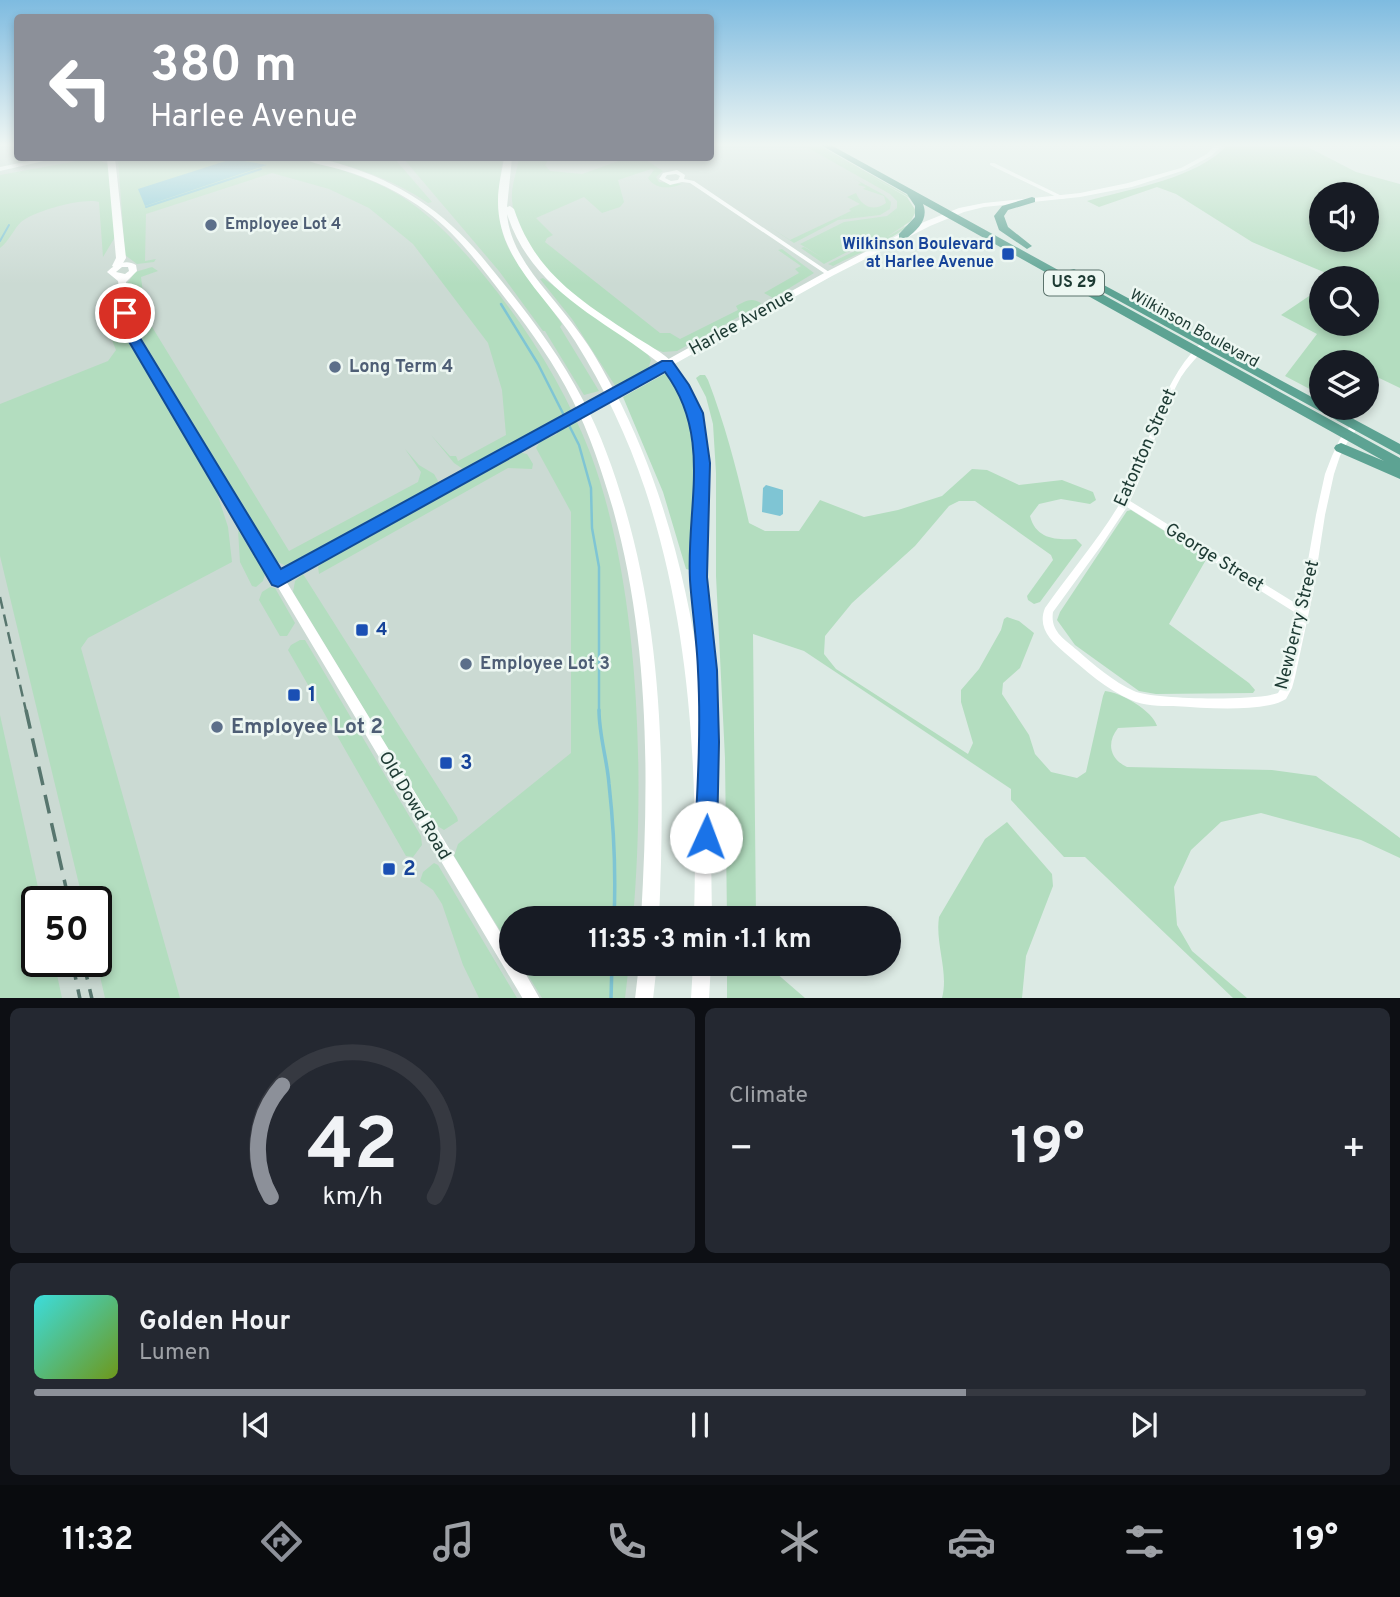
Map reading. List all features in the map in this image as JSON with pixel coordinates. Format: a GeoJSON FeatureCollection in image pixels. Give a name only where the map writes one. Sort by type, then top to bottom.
{"type":"FeatureCollection","features":[{"type":"Feature","properties":{"kind":"main road"},"geometry":{"type":"LineString","coordinates":[[114,191],[121,275]]}},
{"type":"Feature","properties":{"kind":"main road"},"geometry":{"type":"LineString","coordinates":[[399,191],[447,223],[543,341],[586,416],[611,481],[625,528],[644,630],[654,756],[650,906]]}},
{"type":"Feature","properties":{"kind":"main road"},"geometry":{"type":"LineString","coordinates":[[505,191],[503,214],[512,246],[528,274],[575,334],[597,370],[635,446],[663,530],[685,625],[696,705],[705,860]]}},
{"type":"Feature","properties":{"kind":"main road"},"geometry":{"type":"LineString","coordinates":[[510,191],[513,221],[518,236],[540,268],[579,302],[667,365],[682,385],[695,413],[703,463],[698,564],[708,670],[709,742],[704,906]]}},
{"type":"Feature","properties":{"kind":"main road"},"geometry":{"type":"LineString","coordinates":[[903,236],[919,222],[922,213],[919,203],[905,191]]}},
{"type":"Feature","properties":{"kind":"main road","name":"Wilkinson Boulevard"},"geometry":{"type":"LineString","coordinates":[[911,191],[1027,246],[1400,464]]}},
{"type":"Feature","properties":{"kind":"main road","name":"Wilkinson Boulevard"},"geometry":{"type":"LineString","coordinates":[[919,191],[1201,348],[1309,401]]}},
{"type":"Feature","properties":{"kind":"main road"},"geometry":{"type":"LineString","coordinates":[[1027,246],[1003,228],[999,216],[1005,208],[1032,200]]}},
{"type":"Feature","properties":{"kind":"main road","name":"Wilkinson Boulevard"},"geometry":{"type":"LineString","coordinates":[[1334,420],[1348,436],[1400,450]]}},
{"type":"Feature","properties":{"kind":"main road"},"geometry":{"type":"LineString","coordinates":[[1348,436],[1400,474]]}},
{"type":"Feature","properties":{"kind":"main road"},"geometry":{"type":"LineString","coordinates":[[644,998],[647,976]]}},
{"type":"Feature","properties":{"kind":"main road"},"geometry":{"type":"LineString","coordinates":[[700,998],[701,976]]}},
{"type":"Feature","properties":{"kind":"street"},"geometry":{"type":"LineString","coordinates":[[705,191],[830,274]]}},
{"type":"Feature","properties":{"kind":"street"},"geometry":{"type":"LineString","coordinates":[[1047,191],[1063,198]]}},
{"type":"Feature","properties":{"kind":"street","name":"Harlee Avenue"},"geometry":{"type":"LineString","coordinates":[[278,580],[903,236],[956,212],[1000,203],[1063,198],[1107,191]]}},
{"type":"Feature","properties":{"kind":"street","name":"Old Dowd Road"},"geometry":{"type":"LineString","coordinates":[[121,275],[125,313],[131,333],[530,998]]}},
{"type":"Feature","properties":{"kind":"street","name":"Eatonton Street"},"geometry":{"type":"LineString","coordinates":[[1047,625],[1048,611],[1125,502],[1170,394],[1201,348]]}},
{"type":"Feature","properties":{"kind":"street","name":"Newberry Street"},"geometry":{"type":"LineString","coordinates":[[1047,625],[1056,638],[1119,688],[1136,697],[1161,701],[1270,702],[1282,697],[1286,691],[1303,614],[1327,488],[1348,436]]}},
{"type":"Feature","properties":{"kind":"street","name":"George Street"},"geometry":{"type":"LineString","coordinates":[[1125,502],[1303,614]]}},
{"type":"Feature","properties":{"kind":"shaded area"},"geometry":{"type":"Polygon","coordinates":[[[0,191],[894,191],[898,193],[908,209],[904,227],[829,274],[584,411],[601,453],[643,619],[650,906],[499,906],[499,976],[647,976],[644,998],[0,998],[0,191]]]}},
{"type":"Feature","properties":{"kind":"green space"},"geometry":{"type":"Polygon","coordinates":[[[0,191],[111,191],[115,237],[103,257],[99,202],[92,201],[60,206],[28,217],[0,248],[0,191]]]}},
{"type":"Feature","properties":{"kind":"green space"},"geometry":{"type":"Polygon","coordinates":[[[120,191],[218,191],[146,214],[145,261],[156,259],[154,262],[137,264],[125,255],[120,191]]]}},
{"type":"Feature","properties":{"kind":"green space"},"geometry":{"type":"Polygon","coordinates":[[[332,191],[390,191],[409,201],[450,236],[486,278],[532,341],[570,408],[591,455],[620,564],[635,684],[638,806],[634,906],[499,906],[499,929],[454,856],[458,844],[571,753],[571,512],[536,448],[540,442],[557,434],[552,423],[473,467],[463,469],[454,463],[431,435],[450,456],[456,456],[458,461],[506,435],[502,390],[488,343],[413,244],[369,208],[332,191]]]}},
{"type":"Feature","properties":{"kind":"green space"},"geometry":{"type":"Polygon","coordinates":[[[406,191],[422,191],[432,202],[428,203],[406,191]]]}},
{"type":"Feature","properties":{"kind":"green space"},"geometry":{"type":"Polygon","coordinates":[[[431,191],[499,191],[499,213],[509,250],[562,324],[560,327],[599,391],[584,395],[545,331],[499,271],[431,191]]]}},
{"type":"Feature","properties":{"kind":"green space"},"geometry":{"type":"Polygon","coordinates":[[[513,191],[621,191],[624,202],[620,207],[602,213],[584,197],[536,218],[553,235],[545,242],[660,333],[670,333],[680,339],[738,310],[736,306],[746,301],[761,303],[677,351],[663,352],[652,348],[586,304],[545,269],[529,248],[518,226],[513,191]]]}},
{"type":"Feature","properties":{"kind":"green space"},"geometry":{"type":"Polygon","coordinates":[[[868,191],[876,191],[884,195],[891,202],[890,209],[880,215],[838,220],[794,243],[768,226],[790,240],[851,211],[849,209],[860,204],[847,197],[856,193],[868,206],[876,207],[886,203],[884,196],[868,191]]]}},
{"type":"Feature","properties":{"kind":"green space"},"geometry":{"type":"Polygon","coordinates":[[[884,191],[896,191],[907,197],[916,211],[911,221],[885,238],[911,223],[891,238],[833,266],[828,264],[882,238],[864,243],[824,264],[801,248],[804,247],[826,260],[800,244],[844,222],[887,216],[897,208],[897,201],[884,191]]]}},
{"type":"Feature","properties":{"kind":"green space"},"geometry":{"type":"Polygon","coordinates":[[[1127,191],[1147,191],[1099,207],[1087,201],[1127,191]]]}},
{"type":"Feature","properties":{"kind":"green space"},"geometry":{"type":"Polygon","coordinates":[[[1167,191],[1309,191],[1309,252],[1379,252],[1379,191],[1400,191],[1400,388],[1379,378],[1379,350],[1309,350],[1309,389],[1285,376],[1315,336],[1379,336],[1379,266],[1309,266],[1252,242],[1167,191]]]}},
{"type":"Feature","properties":{"kind":"green space"},"geometry":{"type":"Polygon","coordinates":[[[782,249],[814,273],[773,298],[764,293],[799,273],[795,269],[801,266],[778,250],[782,249]]]}},
{"type":"Feature","properties":{"kind":"green space"},"geometry":{"type":"Polygon","coordinates":[[[152,267],[158,271],[141,277],[146,317],[289,551],[418,482],[421,472],[405,449],[419,465],[434,474],[438,481],[436,487],[300,563],[287,566],[275,561],[133,324],[127,284],[135,272],[152,267]]]}},
{"type":"Feature","properties":{"kind":"green space"},"geometry":{"type":"Polygon","coordinates":[[[543,278],[647,353],[651,360],[648,369],[616,387],[572,319],[540,279],[543,278]]]}},
{"type":"Feature","properties":{"kind":"green space"},"geometry":{"type":"Polygon","coordinates":[[[1309,296],[1309,330],[1281,315],[1309,296]]]}},
{"type":"Feature","properties":{"kind":"green space"},"geometry":{"type":"Polygon","coordinates":[[[114,319],[122,321],[126,335],[215,487],[228,527],[232,562],[88,638],[81,648],[180,998],[105,998],[100,977],[112,977],[112,886],[79,886],[0,556],[0,404],[108,361],[116,350],[106,325],[114,319]]]}},
{"type":"Feature","properties":{"kind":"green space"},"geometry":{"type":"Polygon","coordinates":[[[666,373],[680,394],[695,442],[697,492],[690,570],[686,569],[663,492],[623,397],[666,373]]]}},
{"type":"Feature","properties":{"kind":"green space"},"geometry":{"type":"Polygon","coordinates":[[[705,375],[708,380],[736,469],[749,523],[765,531],[799,531],[820,500],[864,517],[898,510],[942,496],[972,469],[987,470],[1019,485],[1062,480],[1093,492],[1096,500],[1090,504],[1061,499],[1039,504],[1030,516],[1042,534],[1054,538],[1076,539],[1082,545],[1040,602],[1034,604],[1027,596],[1053,560],[1051,555],[975,501],[959,501],[949,506],[915,546],[852,603],[825,636],[824,654],[836,669],[968,754],[973,743],[961,702],[961,690],[979,669],[1001,630],[1004,619],[1007,617],[1019,621],[1034,633],[1020,668],[1003,683],[1002,694],[1029,735],[1035,754],[1051,772],[1077,778],[1086,772],[1103,696],[1105,691],[1111,692],[1143,709],[1157,726],[1118,728],[1111,745],[1121,764],[1127,767],[1272,770],[1316,776],[1400,838],[1400,858],[1361,840],[1261,813],[1221,822],[1191,850],[1174,887],[1177,925],[1192,951],[1247,998],[1233,998],[1085,857],[1064,857],[1011,800],[1011,789],[804,651],[753,634],[756,906],[727,906],[725,758],[716,576],[716,473],[713,424],[706,397],[696,378],[705,375]]]}},
{"type":"Feature","properties":{"kind":"green space"},"geometry":{"type":"Polygon","coordinates":[[[518,452],[527,454],[533,464],[532,469],[508,468],[319,574],[318,567],[324,561],[518,452]]]}},
{"type":"Feature","properties":{"kind":"green space"},"geometry":{"type":"Polygon","coordinates":[[[1131,510],[1207,558],[1169,624],[1249,683],[1255,690],[1253,693],[1156,694],[1139,691],[1075,645],[1057,620],[1127,511],[1131,510]]]}},
{"type":"Feature","properties":{"kind":"green space"},"geometry":{"type":"Polygon","coordinates":[[[238,530],[265,574],[263,581],[256,587],[252,586],[240,562],[238,530]]]}},
{"type":"Feature","properties":{"kind":"green space"},"geometry":{"type":"Polygon","coordinates":[[[303,574],[457,817],[458,821],[444,830],[434,824],[293,592],[295,581],[303,574]]]}},
{"type":"Feature","properties":{"kind":"green space"},"geometry":{"type":"Polygon","coordinates":[[[270,587],[275,588],[295,623],[287,636],[280,636],[259,600],[262,592],[270,587]]]}},
{"type":"Feature","properties":{"kind":"green space"},"geometry":{"type":"Polygon","coordinates":[[[300,640],[305,640],[421,836],[422,845],[413,857],[406,856],[288,650],[300,640]]]}},
{"type":"Feature","properties":{"kind":"green space"},"geometry":{"type":"Polygon","coordinates":[[[0,715],[38,886],[21,886],[21,977],[57,977],[62,998],[0,998],[0,715]]]}},
{"type":"Feature","properties":{"kind":"green space"},"geometry":{"type":"Polygon","coordinates":[[[1007,822],[1052,874],[1053,886],[1026,956],[1022,998],[942,998],[944,978],[939,917],[985,839],[1007,822]]]}},
{"type":"Feature","properties":{"kind":"green space"},"geometry":{"type":"Polygon","coordinates":[[[434,863],[438,865],[499,968],[499,976],[504,976],[517,998],[479,998],[463,965],[442,904],[433,890],[420,881],[423,872],[434,863]]]}},
{"type":"Feature","properties":{"kind":"green space"},"geometry":{"type":"Polygon","coordinates":[[[528,976],[628,976],[625,998],[542,998],[528,976]]]}},
{"type":"Feature","properties":{"kind":"green space"},"geometry":{"type":"Polygon","coordinates":[[[727,976],[780,976],[805,998],[727,998],[727,976]]]}},
{"type":"Feature","properties":{"kind":"water"},"geometry":{"type":"Polygon","coordinates":[[[139,191],[191,191],[145,206],[139,191]]]}},
{"type":"Feature","properties":{"kind":"water"},"geometry":{"type":"Polygon","coordinates":[[[766,485],[783,490],[783,514],[780,516],[762,512],[763,488],[766,485]]]}},
{"type":"Feature","properties":{"kind":"waterway"},"geometry":{"type":"LineString","coordinates":[[146,207],[196,191]]}},
{"type":"Feature","properties":{"kind":"waterway"},"geometry":{"type":"LineString","coordinates":[[0,241],[9,225]]}},
{"type":"Feature","properties":{"kind":"waterway"},"geometry":{"type":"LineString","coordinates":[[501,304],[538,364],[579,445],[591,488],[592,528],[599,567],[599,710]]}},
{"type":"Feature","properties":{"kind":"waterway"},"geometry":{"type":"LineString","coordinates":[[599,710],[612,818],[614,906]]}},
{"type":"Feature","properties":{"kind":"waterway"},"geometry":{"type":"LineString","coordinates":[[611,998],[612,976]]}},
{"type":"Feature","properties":{"kind":"railway"},"geometry":{"type":"LineString","coordinates":[[0,597],[26,711]]}},
{"type":"Feature","properties":{"kind":"railway"},"geometry":{"type":"LineString","coordinates":[[26,710],[66,886]]}},
{"type":"Feature","properties":{"kind":"railway"},"geometry":{"type":"LineString","coordinates":[[75,977],[80,998]]}},
{"type":"Feature","properties":{"kind":"railway"},"geometry":{"type":"LineString","coordinates":[[87,977],[92,998]]}},
{"type":"Feature","properties":{"kind":"place","name":"Employee Lot 4"},"geometry":{"type":"Point","coordinates":[211,225]}},
{"type":"Feature","properties":{"kind":"place","name":"Wilkinson Boulevard at Harlee Avenue"},"geometry":{"type":"Point","coordinates":[1008,254]}},
{"type":"Feature","properties":{"kind":"place","name":"Long Term 4"},"geometry":{"type":"Point","coordinates":[335,367]}},
{"type":"Feature","properties":{"kind":"place","name":"4"},"geometry":{"type":"Point","coordinates":[362,630]}},
{"type":"Feature","properties":{"kind":"place","name":"Employee Lot 3"},"geometry":{"type":"Point","coordinates":[466,664]}},
{"type":"Feature","properties":{"kind":"place","name":"1"},"geometry":{"type":"Point","coordinates":[294,695]}},
{"type":"Feature","properties":{"kind":"place","name":"Employee Lot 2"},"geometry":{"type":"Point","coordinates":[217,727]}},
{"type":"Feature","properties":{"kind":"place","name":"3"},"geometry":{"type":"Point","coordinates":[446,763]}},
{"type":"Feature","properties":{"kind":"place","name":"2"},"geometry":{"type":"Point","coordinates":[389,869]}},
{"type":"Feature","properties":{"kind":"route"},"geometry":{"type":"LineString","coordinates":[[125,313],[131,333],[278,580],[667,365],[682,385],[695,413],[703,463],[698,577],[708,670],[706,837]]}}]}
